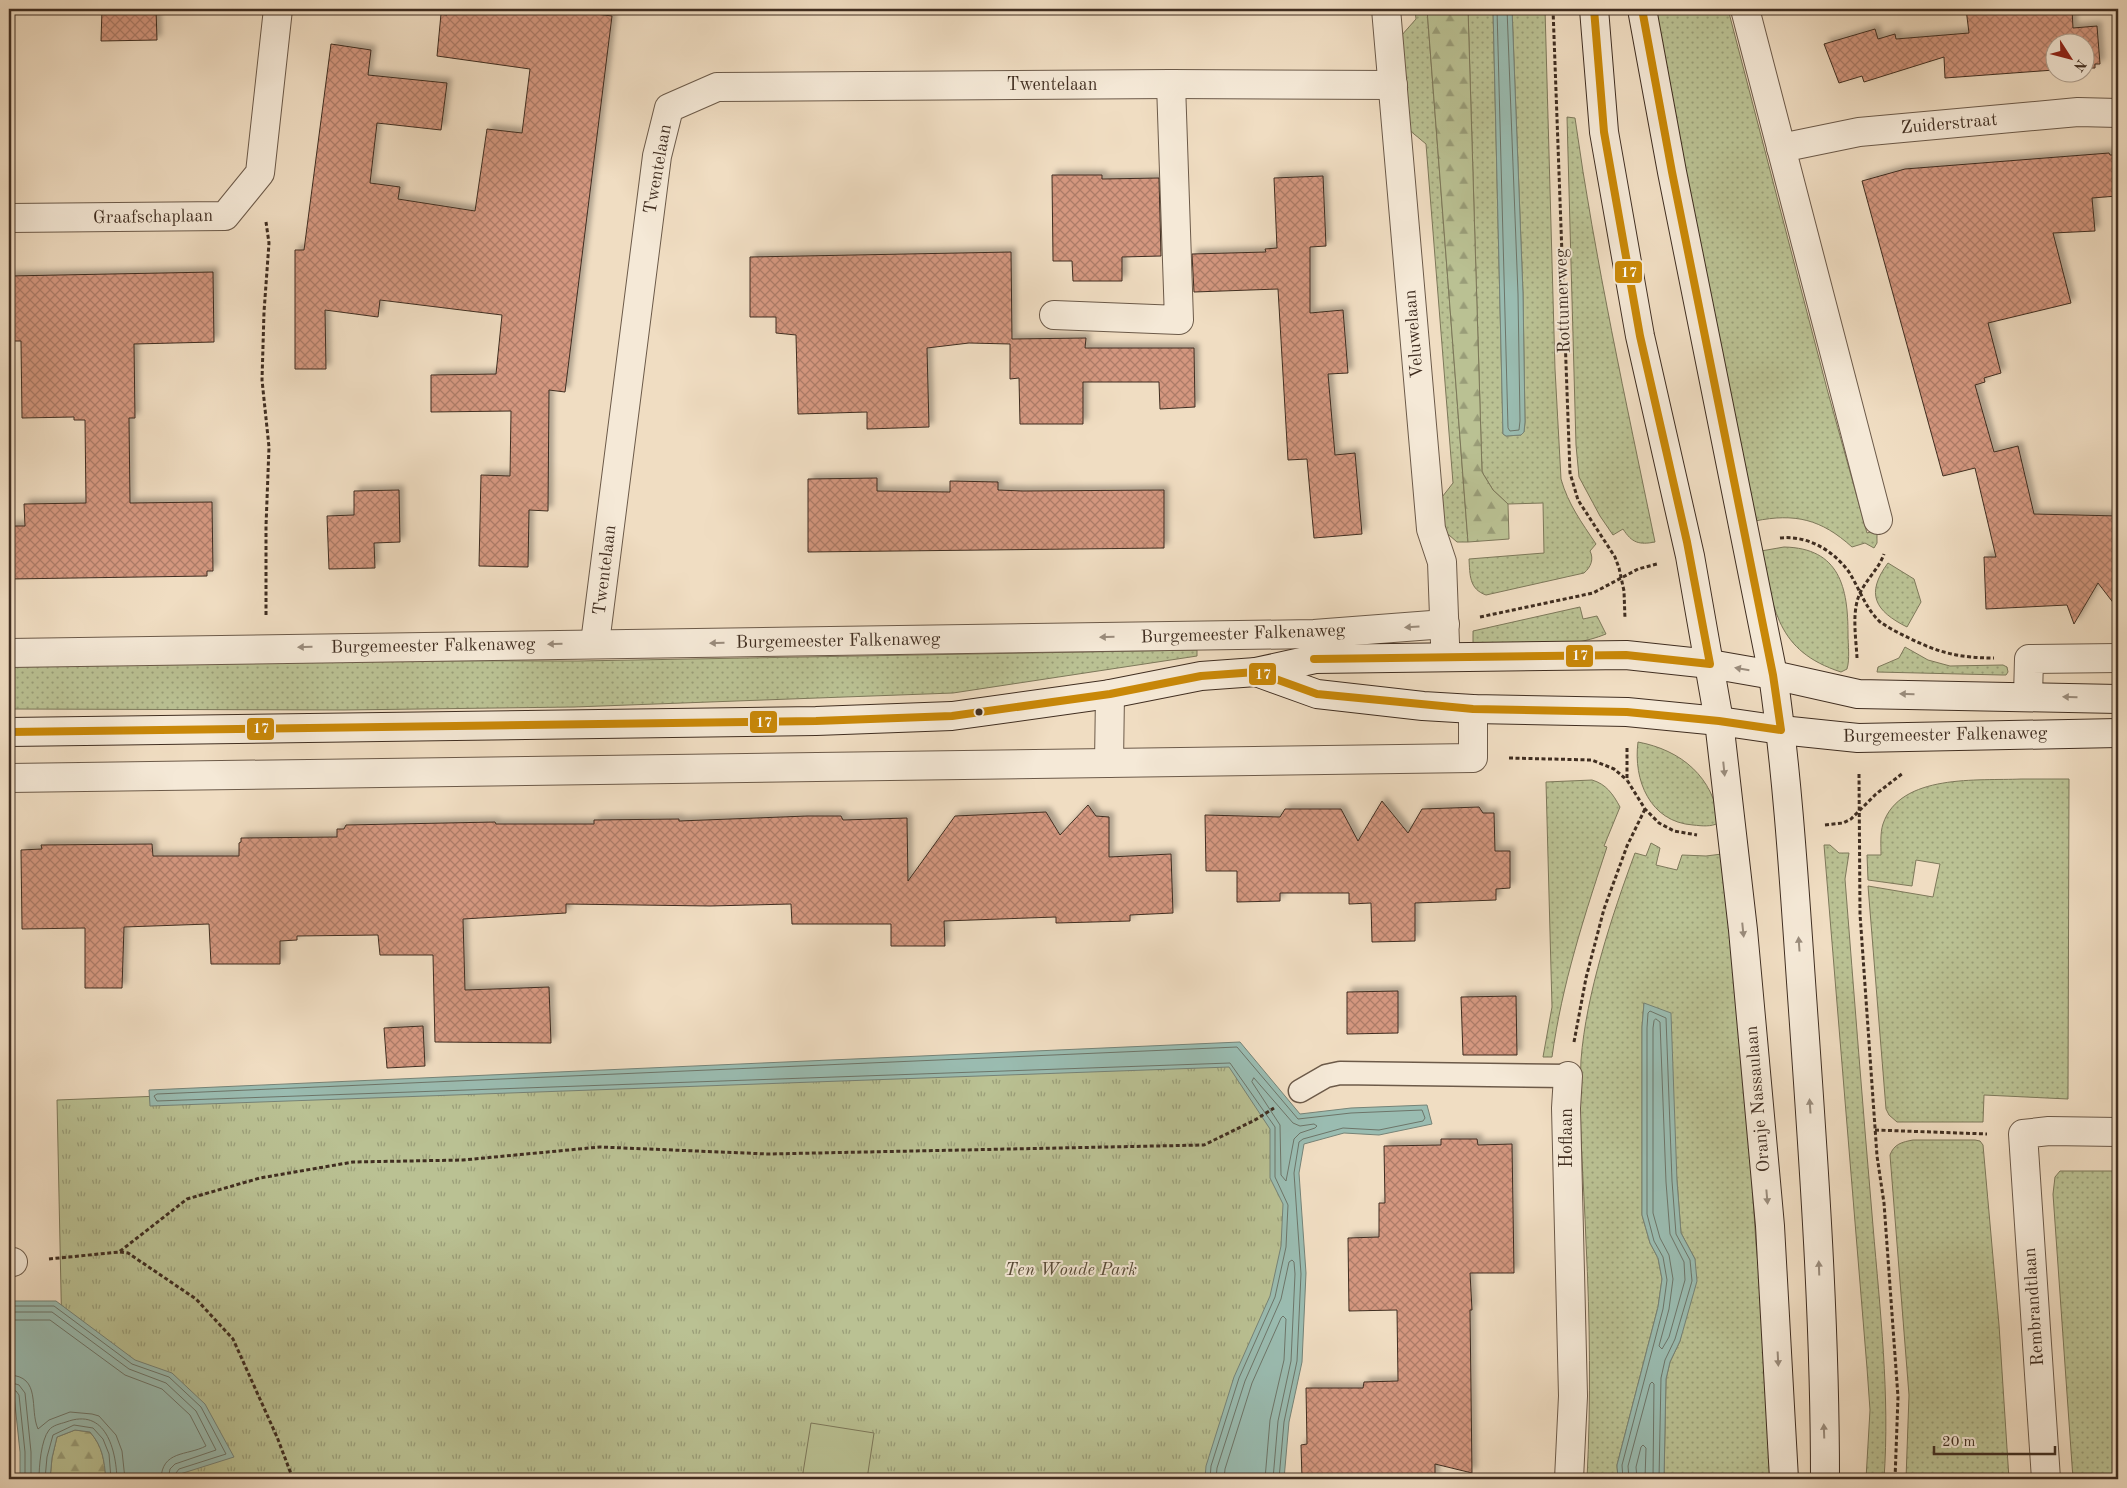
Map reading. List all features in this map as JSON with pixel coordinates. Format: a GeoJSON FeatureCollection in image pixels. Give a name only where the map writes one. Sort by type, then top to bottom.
{"type":"FeatureCollection","features":[{"type":"Feature","properties":{"kind":"street"},"geometry":{"type":"LineString","coordinates":[[260,173],[278,9]]}},
{"type":"Feature","properties":{"kind":"street","name":"Veluwelaan"},"geometry":{"type":"LineString","coordinates":[[1386,9],[1431,529],[1442,562],[1445,658]]}},
{"type":"Feature","properties":{"kind":"street"},"geometry":{"type":"LineString","coordinates":[[1594,9],[1604,132],[1614,190],[1640,336],[1687,542],[1710,664]]}},
{"type":"Feature","properties":{"kind":"street"},"geometry":{"type":"LineString","coordinates":[[1642,9],[1674,181],[1774,674],[1781,730],[1792,842],[1817,1209],[1825,1479]]}},
{"type":"Feature","properties":{"kind":"street"},"geometry":{"type":"LineString","coordinates":[[1745,9],[1878,520]]}},
{"type":"Feature","properties":{"kind":"street"},"geometry":{"type":"LineString","coordinates":[[1054,315],[1179,320],[1171,84]]}},
{"type":"Feature","properties":{"kind":"street","name":"Twentelaan"},"geometry":{"type":"LineString","coordinates":[[596,643],[657,156],[669,108],[717,87],[1171,84],[1393,85]]}},
{"type":"Feature","properties":{"kind":"street","name":"Zuiderstraat"},"geometry":{"type":"LineString","coordinates":[[1782,148],[1859,132],[2078,112],[2118,113]]}},
{"type":"Feature","properties":{"kind":"street","name":"Graafschaplaan"},"geometry":{"type":"LineString","coordinates":[[9,218],[226,216],[260,173]]}},
{"type":"Feature","properties":{"kind":"street","name":"Burgemeester Falkenaweg"},"geometry":{"type":"LineString","coordinates":[[9,653],[1314,634],[1445,624]]}},
{"type":"Feature","properties":{"kind":"street","name":"Burgemeester Falkenaweg"},"geometry":{"type":"LineString","coordinates":[[9,732],[845,720],[952,716],[1110,694],[1201,676],[1256,672],[1315,659],[1626,655],[1710,664],[1774,674],[1858,694],[2118,699]]}},
{"type":"Feature","properties":{"kind":"street"},"geometry":{"type":"LineString","coordinates":[[2028,696],[2030,659],[2118,658]]}},
{"type":"Feature","properties":{"kind":"street","name":"Oranje Nassaulaan"},"geometry":{"type":"LineString","coordinates":[[1710,664],[1719,720],[1743,930],[1770,1226],[1784,1479]]}},
{"type":"Feature","properties":{"kind":"street","name":"Burgemeester Falkenaweg"},"geometry":{"type":"LineString","coordinates":[[1256,672],[1317,694],[1473,709],[1627,712],[1719,720],[1781,730],[1858,738],[2118,733]]}},
{"type":"Feature","properties":{"kind":"street"},"geometry":{"type":"LineString","coordinates":[[1110,694],[1110,763]]}},
{"type":"Feature","properties":{"kind":"street"},"geometry":{"type":"LineString","coordinates":[[9,778],[1473,758],[1473,709]]}},
{"type":"Feature","properties":{"kind":"street","name":"Hoflaan"},"geometry":{"type":"LineString","coordinates":[[1568,1076],[1566,1108],[1573,1396],[1569,1479]]}},
{"type":"Feature","properties":{"kind":"street"},"geometry":{"type":"LineString","coordinates":[[2023,1134],[2049,1131],[2118,1132]]}},
{"type":"Feature","properties":{"kind":"street","name":"Rembrandtlaan"},"geometry":{"type":"LineString","coordinates":[[2023,1134],[2046,1479]]}},
{"type":"Feature","properties":{"kind":"lane"},"geometry":{"type":"LineString","coordinates":[[1300,1090],[1326,1076],[1340,1073],[1568,1076]]}},
{"type":"Feature","properties":{"kind":"path","name":"Rottumerweg"},"geometry":{"type":"LineString","coordinates":[[1553,9],[1570,473],[1578,500],[1615,557],[1622,579],[1625,622]]}},
{"type":"Feature","properties":{"kind":"path"},"geometry":{"type":"LineString","coordinates":[[260,173],[269,243],[262,380],[269,447],[266,526],[266,648]]}},
{"type":"Feature","properties":{"kind":"path"},"geometry":{"type":"LineString","coordinates":[[1775,538],[1800,538],[1823,548],[1848,572],[1880,621],[1890,628],[1925,646],[1957,656],[2002,658]]}},
{"type":"Feature","properties":{"kind":"path"},"geometry":{"type":"LineString","coordinates":[[1857,663],[1856,616],[1860,593],[1881,561],[1884,551]]}},
{"type":"Feature","properties":{"kind":"path"},"geometry":{"type":"LineString","coordinates":[[1445,624],[1593,593],[1638,569],[1656,564]]}},
{"type":"Feature","properties":{"kind":"path"},"geometry":{"type":"LineString","coordinates":[[1627,746],[1627,780]]}},
{"type":"Feature","properties":{"kind":"path"},"geometry":{"type":"LineString","coordinates":[[1473,758],[1592,760],[1614,769],[1627,780],[1645,809],[1660,823],[1674,831],[1700,835]]}},
{"type":"Feature","properties":{"kind":"path"},"geometry":{"type":"LineString","coordinates":[[1859,770],[1860,914],[1875,1130],[1884,1203],[1898,1397],[1895,1479]]}},
{"type":"Feature","properties":{"kind":"path"},"geometry":{"type":"LineString","coordinates":[[1568,1076],[1586,978],[1604,909],[1627,846],[1645,809]]}},
{"type":"Feature","properties":{"kind":"path"},"geometry":{"type":"LineString","coordinates":[[1826,825],[1843,823],[1859,811]]}},
{"type":"Feature","properties":{"kind":"path"},"geometry":{"type":"LineString","coordinates":[[120,1252],[188,1199],[260,1178],[353,1162],[463,1160],[600,1147],[768,1154],[1204,1145],[1256,1120]]}},
{"type":"Feature","properties":{"kind":"path"},"geometry":{"type":"LineString","coordinates":[[1875,1130],[2023,1134]]}},
{"type":"Feature","properties":{"kind":"path"},"geometry":{"type":"LineString","coordinates":[[11,1262],[120,1252],[128,1253],[196,1299],[233,1339],[293,1479]]}},
{"type":"Feature","properties":{"kind":"green space"},"geometry":{"type":"Polygon","coordinates":[[[1415,9],[1427,9],[1468,542],[1457,542],[1441,528],[1439,501],[1453,483],[1426,144],[1408,129],[1401,36],[1416,19],[1415,9]]]}},
{"type":"Feature","properties":{"kind":"green space"},"geometry":{"type":"Polygon","coordinates":[[[1427,9],[1468,9],[1482,472],[1493,490],[1508,504],[1509,539],[1468,542],[1427,9]]]}},
{"type":"Feature","properties":{"kind":"green space"},"geometry":{"type":"Polygon","coordinates":[[[1468,9],[1493,9],[1503,434],[1506,436],[1521,435],[1524,432],[1525,422],[1523,294],[1512,9],[1545,9],[1555,369],[1561,479],[1571,505],[1596,544],[1590,551],[1591,563],[1584,573],[1486,595],[1473,585],[1470,576],[1469,559],[1544,553],[1543,503],[1508,504],[1493,490],[1482,472],[1468,9]]]}},
{"type":"Feature","properties":{"kind":"green space"},"geometry":{"type":"Polygon","coordinates":[[[1651,9],[1728,9],[1827,389],[1867,533],[1877,530],[1877,543],[1874,548],[1865,543],[1852,547],[1829,530],[1807,520],[1783,518],[1755,521],[1651,9]]]}},
{"type":"Feature","properties":{"kind":"green space"},"geometry":{"type":"Polygon","coordinates":[[[1567,117],[1575,118],[1601,278],[1655,542],[1636,542],[1623,529],[1613,535],[1600,516],[1579,477],[1576,445],[1567,117]]]}},
{"type":"Feature","properties":{"kind":"green space"},"geometry":{"type":"Polygon","coordinates":[[[1784,547],[1803,549],[1818,555],[1829,563],[1843,587],[1848,617],[1849,652],[1847,669],[1841,672],[1819,663],[1803,652],[1791,640],[1781,625],[1770,591],[1761,551],[1784,547]]]}},
{"type":"Feature","properties":{"kind":"green space"},"geometry":{"type":"Polygon","coordinates":[[[1888,563],[1914,579],[1921,602],[1907,627],[1887,615],[1877,601],[1875,593],[1877,584],[1888,563]]]}},
{"type":"Feature","properties":{"kind":"green space"},"geometry":{"type":"Polygon","coordinates":[[[1580,607],[1583,619],[1597,616],[1606,634],[1574,643],[1557,645],[1473,644],[1473,631],[1580,607]]]}},
{"type":"Feature","properties":{"kind":"green space"},"geometry":{"type":"Polygon","coordinates":[[[1905,647],[1928,660],[1950,666],[2003,665],[2007,667],[2008,672],[2006,675],[2002,675],[1877,672],[1878,667],[1899,658],[1905,647]]]}},
{"type":"Feature","properties":{"kind":"green space"},"geometry":{"type":"Polygon","coordinates":[[[1197,650],[1197,656],[953,693],[574,707],[344,710],[9,709],[9,660],[578,661],[1197,650]]]}},
{"type":"Feature","properties":{"kind":"green space"},"geometry":{"type":"Polygon","coordinates":[[[1638,742],[1668,752],[1693,768],[1703,779],[1710,792],[1716,807],[1719,823],[1703,826],[1678,822],[1666,816],[1655,807],[1648,797],[1638,771],[1638,742]]]}},
{"type":"Feature","properties":{"kind":"green space"},"geometry":{"type":"Polygon","coordinates":[[[2021,779],[2069,779],[2068,1099],[1984,1095],[1983,1122],[1897,1122],[1889,1115],[1886,1109],[1868,886],[1933,897],[1940,864],[1916,860],[1912,886],[1868,880],[1867,855],[1881,855],[1883,824],[1892,808],[1906,796],[1923,788],[1943,783],[2021,779]]]}},
{"type":"Feature","properties":{"kind":"green space"},"geometry":{"type":"Polygon","coordinates":[[[1592,780],[1609,790],[1620,807],[1604,846],[1607,847],[1575,951],[1556,1030],[1552,1057],[1543,1057],[1552,1007],[1546,782],[1592,780]]]}},
{"type":"Feature","properties":{"kind":"green space"},"geometry":{"type":"Polygon","coordinates":[[[1651,843],[1660,848],[1656,865],[1677,870],[1682,855],[1706,856],[1722,854],[1747,1107],[1756,1244],[1765,1331],[1770,1479],[1664,1479],[1666,1379],[1670,1362],[1680,1341],[1695,1259],[1681,1233],[1677,1181],[1644,1003],[1642,1027],[1642,1215],[1650,1243],[1658,1258],[1662,1279],[1658,1307],[1617,1465],[1618,1479],[1587,1479],[1589,1331],[1581,1128],[1581,1060],[1588,1009],[1609,928],[1635,853],[1646,856],[1651,843]]]}},
{"type":"Feature","properties":{"kind":"green space"},"geometry":{"type":"Polygon","coordinates":[[[1824,845],[1830,845],[1839,853],[1849,853],[1845,879],[1885,1384],[1886,1447],[1884,1479],[1866,1479],[1870,1410],[1824,845]]]}},
{"type":"Feature","properties":{"kind":"green space","name":"Ten Woude Park"},"geometry":{"type":"Polygon","coordinates":[[[1229,1055],[1284,1125],[1293,1258],[1249,1479],[139,1479],[63,1387],[57,1100],[1229,1055]]]}},
{"type":"Feature","properties":{"kind":"green space"},"geometry":{"type":"Polygon","coordinates":[[[1913,1140],[1975,1140],[1980,1141],[1983,1145],[1999,1325],[2009,1479],[1906,1479],[1909,1395],[1890,1155],[1899,1144],[1913,1140]]]}},
{"type":"Feature","properties":{"kind":"green space"},"geometry":{"type":"Polygon","coordinates":[[[2060,1171],[2118,1171],[2118,1479],[2073,1479],[2053,1194],[2055,1177],[2060,1171]]]}},
{"type":"Feature","properties":{"kind":"green space"},"geometry":{"type":"Polygon","coordinates":[[[811,1423],[874,1433],[867,1479],[802,1479],[811,1423]]]}},
{"type":"Feature","properties":{"kind":"green space"},"geometry":{"type":"Polygon","coordinates":[[[75,1430],[90,1432],[98,1443],[102,1454],[106,1479],[50,1479],[57,1437],[75,1430]]]}},
{"type":"Feature","properties":{"kind":"water"},"geometry":{"type":"Polygon","coordinates":[[[1493,9],[1512,9],[1523,294],[1524,432],[1521,435],[1506,436],[1503,434],[1493,9]]]}},
{"type":"Feature","properties":{"kind":"water"},"geometry":{"type":"Polygon","coordinates":[[[1644,1003],[1671,1013],[1677,1181],[1681,1233],[1695,1259],[1697,1281],[1680,1341],[1670,1362],[1666,1379],[1664,1479],[1618,1479],[1617,1465],[1658,1307],[1662,1279],[1658,1258],[1650,1243],[1642,1215],[1642,1027],[1644,1003]]]}},
{"type":"Feature","properties":{"kind":"water"},"geometry":{"type":"Polygon","coordinates":[[[1240,1042],[1300,1114],[1351,1108],[1427,1105],[1432,1124],[1379,1135],[1344,1133],[1304,1144],[1299,1173],[1306,1273],[1302,1362],[1289,1422],[1284,1479],[1205,1479],[1206,1466],[1234,1377],[1270,1296],[1281,1246],[1283,1204],[1270,1178],[1270,1129],[1229,1067],[150,1106],[149,1090],[1240,1042]]]}},
{"type":"Feature","properties":{"kind":"water"},"geometry":{"type":"Polygon","coordinates":[[[9,1301],[56,1301],[135,1360],[172,1373],[205,1404],[234,1457],[180,1474],[179,1479],[106,1479],[102,1454],[98,1443],[90,1432],[75,1430],[57,1437],[50,1479],[20,1479],[20,1452],[14,1395],[9,1393],[9,1301]]]}},
{"type":"Feature","properties":{"kind":"building"},"geometry":{"type":"Polygon","coordinates":[[[102,9],[156,9],[157,40],[101,41],[102,9]]]}},
{"type":"Feature","properties":{"kind":"building"},"geometry":{"type":"Polygon","coordinates":[[[448,9],[555,9],[612,16],[565,392],[549,390],[548,511],[529,510],[528,567],[479,566],[481,475],[510,476],[511,411],[431,412],[431,375],[496,374],[502,315],[380,300],[378,317],[325,310],[326,369],[295,369],[295,250],[304,250],[331,44],[371,50],[368,75],[447,83],[441,130],[377,123],[370,183],[400,187],[398,199],[475,211],[487,129],[522,133],[530,69],[437,56],[441,14],[447,15],[448,9]]]}},
{"type":"Feature","properties":{"kind":"building"},"geometry":{"type":"Polygon","coordinates":[[[1966,9],[2072,9],[2073,28],[2097,26],[2100,64],[2095,64],[2094,68],[2094,32],[2044,32],[2044,71],[1945,78],[1944,57],[1864,82],[1862,76],[1839,83],[1824,44],[1875,29],[1878,39],[1895,34],[1896,39],[1969,33],[1966,9]]]}},
{"type":"Feature","properties":{"kind":"building"},"geometry":{"type":"Polygon","coordinates":[[[2109,153],[2114,155],[2117,196],[2092,198],[2095,231],[2053,233],[2071,303],[1988,323],[2001,373],[1984,378],[1985,382],[1975,385],[1994,452],[2018,446],[2034,514],[2118,516],[2118,609],[2098,583],[2074,624],[2067,605],[1986,609],[1984,557],[1996,557],[1975,468],[1943,476],[1862,181],[1905,169],[2109,153]]]}},
{"type":"Feature","properties":{"kind":"building"},"geometry":{"type":"Polygon","coordinates":[[[1052,175],[1102,175],[1102,179],[1159,178],[1161,256],[1122,257],[1122,281],[1073,281],[1072,261],[1053,261],[1052,175]]]}},
{"type":"Feature","properties":{"kind":"building"},"geometry":{"type":"Polygon","coordinates":[[[1323,176],[1326,246],[1310,247],[1310,313],[1343,310],[1348,373],[1328,374],[1335,455],[1355,453],[1362,534],[1314,538],[1307,459],[1288,460],[1278,289],[1194,292],[1192,254],[1266,252],[1265,249],[1277,248],[1274,178],[1323,176]]]}},
{"type":"Feature","properties":{"kind":"building"},"geometry":{"type":"Polygon","coordinates":[[[1011,252],[1012,339],[1086,338],[1085,348],[1194,348],[1195,407],[1160,409],[1159,382],[1083,382],[1083,424],[1020,424],[1019,378],[1010,379],[1010,344],[969,343],[927,348],[929,427],[867,429],[867,412],[798,414],[796,335],[776,333],[776,317],[750,317],[750,257],[1011,252]]]}},
{"type":"Feature","properties":{"kind":"building"},"geometry":{"type":"Polygon","coordinates":[[[213,272],[214,342],[134,344],[135,418],[129,418],[130,503],[212,502],[213,571],[207,571],[207,576],[9,579],[9,526],[25,526],[24,504],[86,503],[85,420],[74,420],[74,417],[22,418],[21,341],[9,341],[9,276],[213,272]]]}},
{"type":"Feature","properties":{"kind":"building"},"geometry":{"type":"Polygon","coordinates":[[[877,478],[877,491],[950,492],[950,481],[998,482],[998,490],[1164,490],[1164,548],[808,552],[808,479],[877,478]]]}},
{"type":"Feature","properties":{"kind":"building"},"geometry":{"type":"Polygon","coordinates":[[[399,490],[400,542],[374,543],[375,568],[329,569],[327,516],[354,515],[354,491],[399,490]]]}},
{"type":"Feature","properties":{"kind":"building"},"geometry":{"type":"Polygon","coordinates":[[[1382,801],[1408,833],[1422,809],[1479,807],[1483,813],[1494,813],[1495,851],[1510,851],[1510,888],[1496,889],[1496,900],[1415,903],[1415,941],[1372,942],[1371,903],[1349,904],[1349,893],[1280,893],[1280,901],[1237,902],[1237,871],[1206,871],[1205,815],[1280,817],[1285,809],[1341,809],[1358,841],[1382,801]]]}},
{"type":"Feature","properties":{"kind":"building"},"geometry":{"type":"Polygon","coordinates":[[[1088,805],[1096,816],[1109,817],[1109,857],[1171,854],[1173,913],[1130,915],[1130,921],[1056,923],[1056,917],[944,921],[945,946],[891,946],[891,924],[792,924],[791,904],[710,906],[566,904],[566,913],[463,919],[465,990],[549,987],[551,1043],[435,1042],[433,955],[380,955],[378,935],[297,936],[297,940],[280,941],[280,964],[211,964],[209,924],[124,927],[122,988],[85,988],[85,928],[22,929],[21,850],[42,849],[41,845],[152,844],[153,856],[239,856],[241,838],[337,837],[337,829],[344,829],[346,825],[495,822],[496,824],[594,824],[594,820],[679,819],[679,821],[807,816],[841,816],[843,820],[907,818],[908,881],[955,816],[1046,812],[1060,835],[1088,805]]]}},
{"type":"Feature","properties":{"kind":"building"},"geometry":{"type":"Polygon","coordinates":[[[1398,991],[1398,1033],[1347,1034],[1347,992],[1398,991]]]}},
{"type":"Feature","properties":{"kind":"building"},"geometry":{"type":"Polygon","coordinates":[[[1516,996],[1517,1055],[1463,1055],[1461,997],[1516,996]]]}},
{"type":"Feature","properties":{"kind":"building"},"geometry":{"type":"Polygon","coordinates":[[[423,1026],[425,1066],[387,1068],[384,1028],[423,1026]]]}},
{"type":"Feature","properties":{"kind":"building"},"geometry":{"type":"Polygon","coordinates":[[[1441,1139],[1477,1139],[1478,1145],[1512,1144],[1514,1273],[1470,1273],[1472,1310],[1470,1310],[1472,1473],[1435,1464],[1435,1479],[1302,1479],[1301,1445],[1307,1444],[1306,1388],[1363,1388],[1364,1382],[1398,1381],[1397,1310],[1349,1311],[1348,1238],[1379,1237],[1379,1203],[1385,1203],[1384,1146],[1441,1145],[1441,1139]]]}},
{"type":"Feature","properties":{"kind":"transit line","name":"17"},"geometry":{"type":"LineString","coordinates":[[1314,659],[1626,655],[1710,664],[1687,542],[1640,336],[1604,132],[1594,9]]}},
{"type":"Feature","properties":{"kind":"transit line","name":"17"},"geometry":{"type":"LineString","coordinates":[[9,732],[816,721],[952,716],[1110,694],[1201,676],[1256,672],[1317,694],[1473,709],[1627,712],[1719,721],[1781,730],[1773,675],[1672,172],[1642,9]]}}]}
